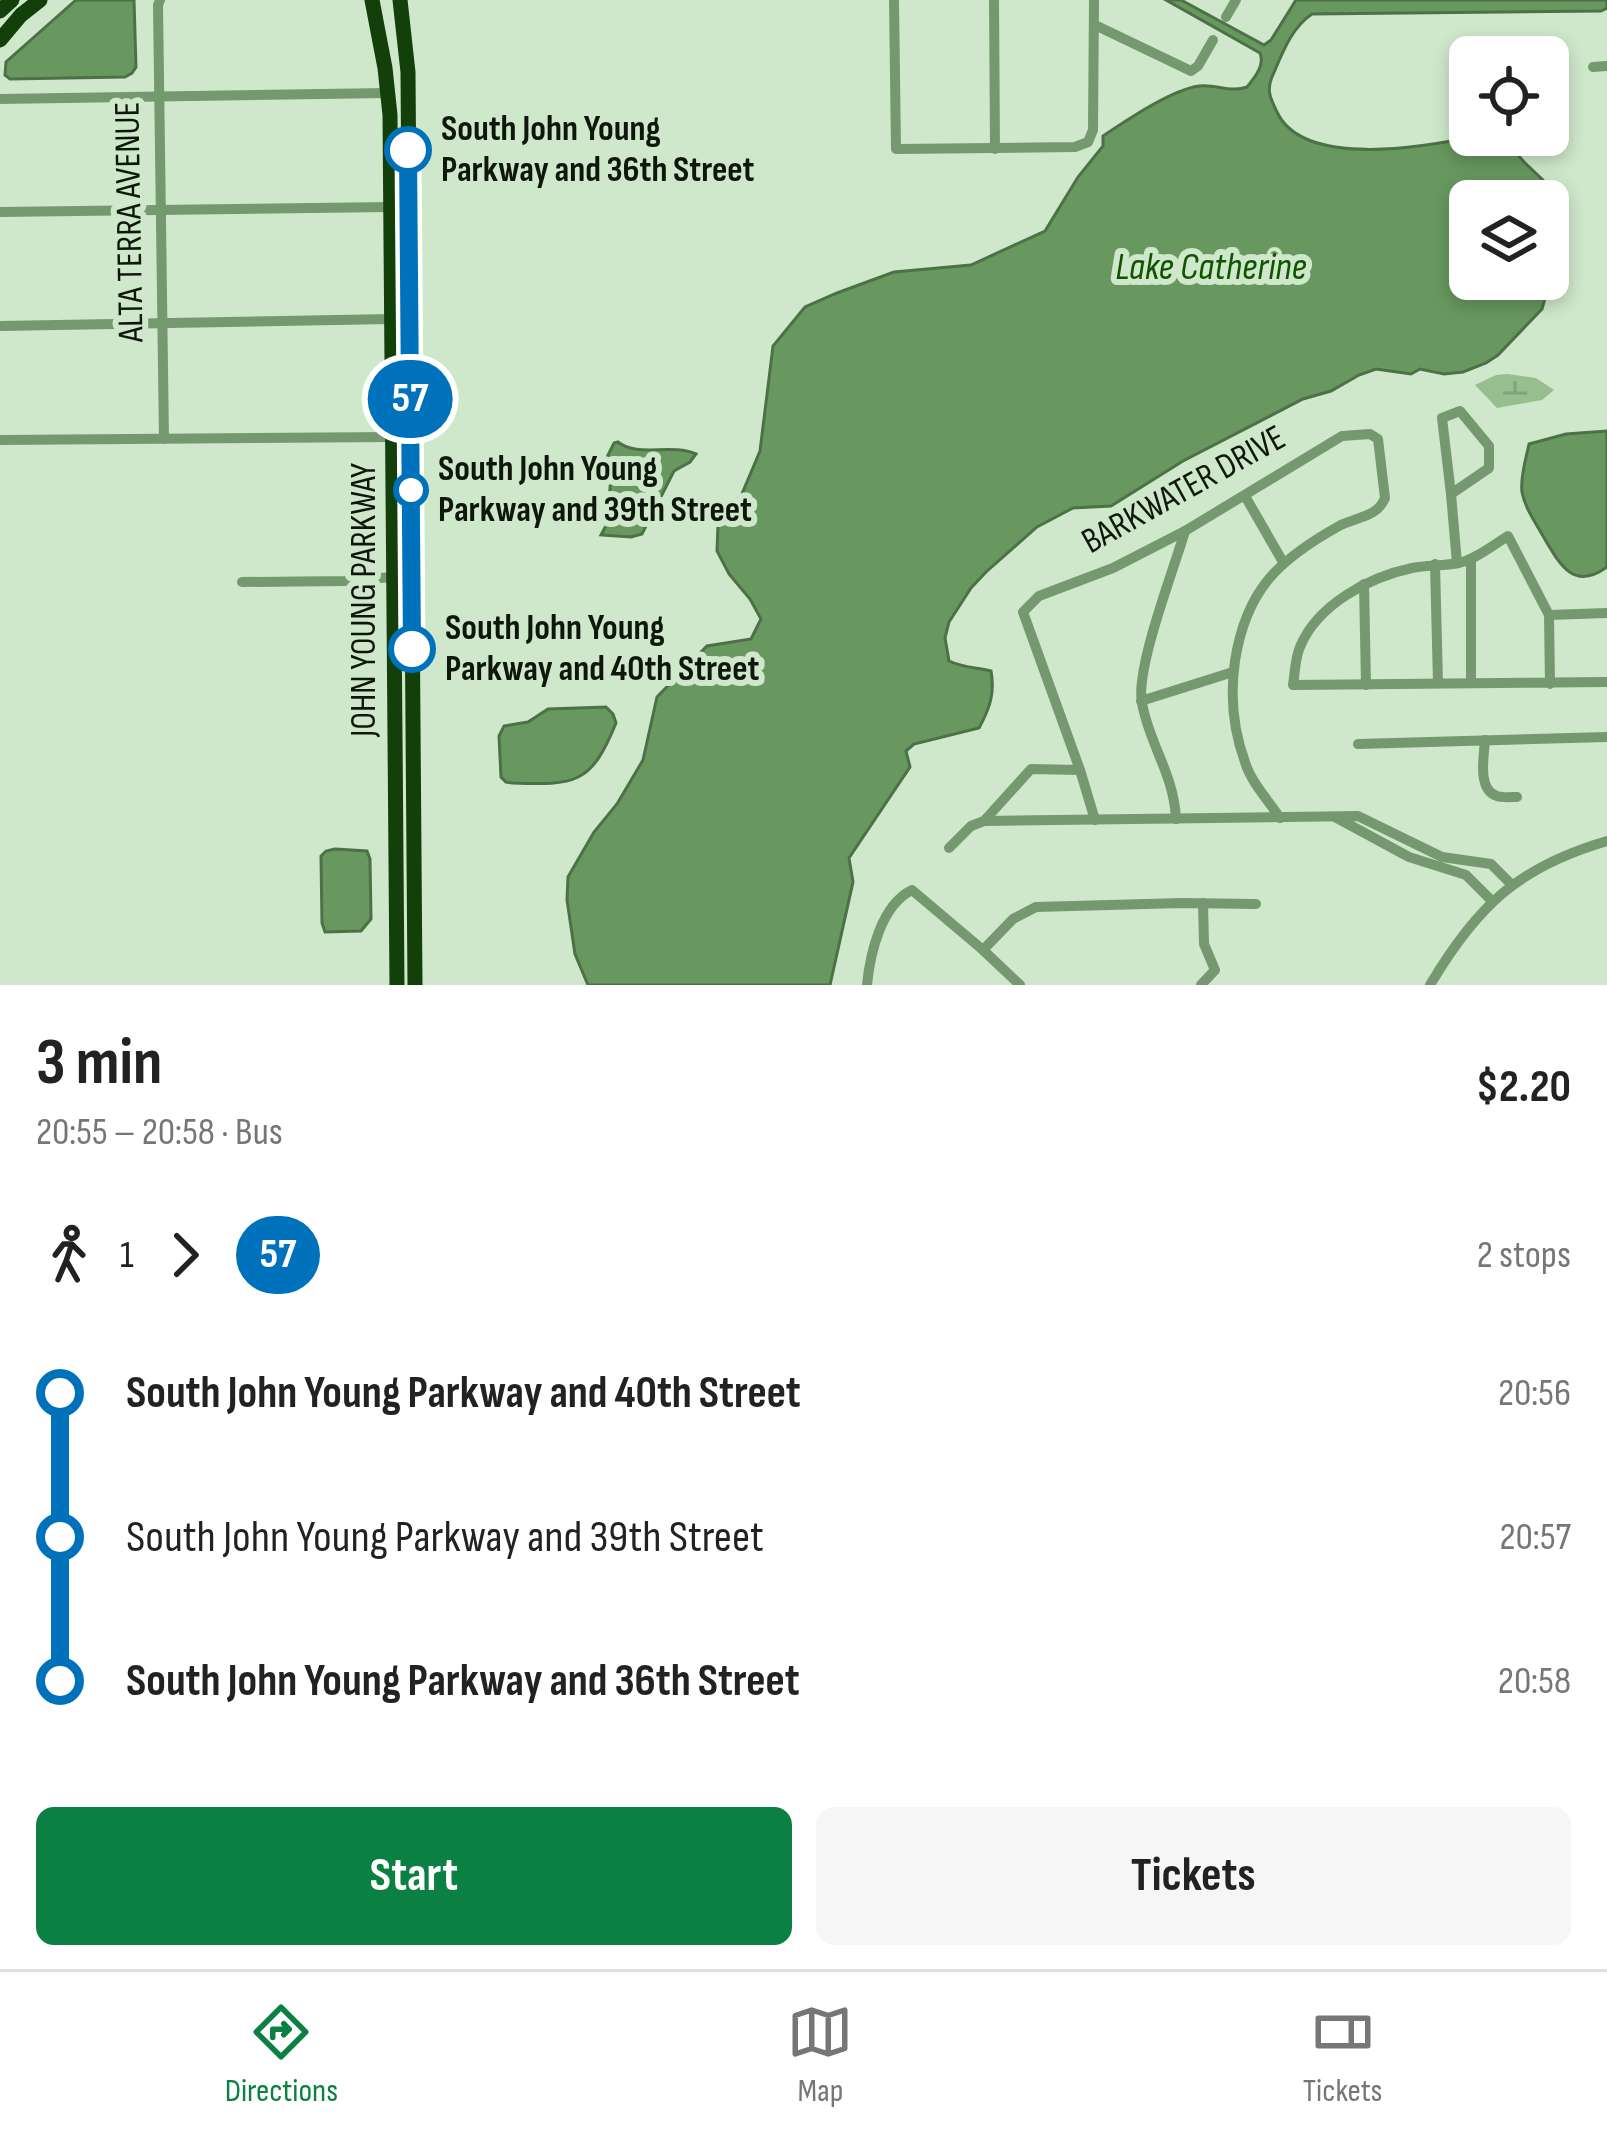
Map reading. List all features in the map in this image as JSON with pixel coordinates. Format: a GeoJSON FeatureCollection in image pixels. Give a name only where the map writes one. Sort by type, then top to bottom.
{"type":"FeatureCollection","features":[{"type":"Feature","properties":{"kind":"highway"},"geometry":{"type":"LineString","coordinates":[[0,11],[12,0]]}},
{"type":"Feature","properties":{"kind":"highway"},"geometry":{"type":"LineString","coordinates":[[0,40],[40,0]]}},
{"type":"Feature","properties":{"kind":"highway","name":"JOHN YOUNG PARKWAY"},"geometry":{"type":"LineString","coordinates":[[372,0],[388,93],[397,985]]}},
{"type":"Feature","properties":{"kind":"highway","name":"JOHN YOUNG PARKWAY"},"geometry":{"type":"LineString","coordinates":[[400,0],[408,72],[415,985]]}},
{"type":"Feature","properties":{"kind":"highway"},"geometry":{"type":"LineString","coordinates":[[390,207],[409,240]]}},
{"type":"Feature","properties":{"kind":"highway"},"geometry":{"type":"LineString","coordinates":[[392,436],[411,486]]}},
{"type":"Feature","properties":{"kind":"street"},"geometry":{"type":"LineString","coordinates":[[894,0],[896,149],[1075,148],[1088,142],[1093,130],[1094,0]]}},
{"type":"Feature","properties":{"kind":"street"},"geometry":{"type":"LineString","coordinates":[[994,0],[995,149]]}},
{"type":"Feature","properties":{"kind":"street"},"geometry":{"type":"LineString","coordinates":[[1226,17],[1236,0]]}},
{"type":"Feature","properties":{"kind":"street","name":"ALTA TERRA AVENUE"},"geometry":{"type":"LineString","coordinates":[[159,3],[164,439]]}},
{"type":"Feature","properties":{"kind":"street"},"geometry":{"type":"LineString","coordinates":[[1095,25],[1191,71],[1214,40]]}},
{"type":"Feature","properties":{"kind":"street"},"geometry":{"type":"LineString","coordinates":[[0,99],[388,93]]}},
{"type":"Feature","properties":{"kind":"street"},"geometry":{"type":"LineString","coordinates":[[0,212],[390,207]]}},
{"type":"Feature","properties":{"kind":"street"},"geometry":{"type":"LineString","coordinates":[[0,326],[391,320]]}},
{"type":"Feature","properties":{"kind":"street"},"geometry":{"type":"LineString","coordinates":[[1451,494],[1489,468],[1489,446],[1460,411],[1442,418],[1457,563]]}},
{"type":"Feature","properties":{"kind":"street","name":"BARKWATER DRIVE"},"geometry":{"type":"LineString","coordinates":[[1080,770],[1023,612],[1039,596],[1113,568],[1185,531],[1342,436],[1370,434],[1378,439],[1382,507],[1342,524],[1283,562]]}},
{"type":"Feature","properties":{"kind":"street"},"geometry":{"type":"LineString","coordinates":[[0,440],[392,436]]}},
{"type":"Feature","properties":{"kind":"street"},"geometry":{"type":"LineString","coordinates":[[1245,496],[1283,562],[1247,608],[1233,672],[1232,711],[1246,766],[1280,818]]}},
{"type":"Feature","properties":{"kind":"street"},"geometry":{"type":"LineString","coordinates":[[1176,819],[1170,781],[1141,700],[1147,656],[1185,531]]}},
{"type":"Feature","properties":{"kind":"street"},"geometry":{"type":"LineString","coordinates":[[1550,684],[1549,615],[1508,536],[1471,559],[1405,570],[1364,584],[1320,618],[1300,648],[1293,685],[1550,684],[1607,682]]}},
{"type":"Feature","properties":{"kind":"street"},"geometry":{"type":"LineString","coordinates":[[1471,559],[1472,683]]}},
{"type":"Feature","properties":{"kind":"street"},"geometry":{"type":"LineString","coordinates":[[1435,564],[1438,683]]}},
{"type":"Feature","properties":{"kind":"street"},"geometry":{"type":"LineString","coordinates":[[242,582],[394,577]]}},
{"type":"Feature","properties":{"kind":"street"},"geometry":{"type":"LineString","coordinates":[[1364,584],[1366,685]]}},
{"type":"Feature","properties":{"kind":"street"},"geometry":{"type":"LineString","coordinates":[[1549,615],[1607,614]]}},
{"type":"Feature","properties":{"kind":"street"},"geometry":{"type":"LineString","coordinates":[[1141,700],[1233,672]]}},
{"type":"Feature","properties":{"kind":"street"},"geometry":{"type":"LineString","coordinates":[[1358,744],[1607,737]]}},
{"type":"Feature","properties":{"kind":"street"},"geometry":{"type":"LineString","coordinates":[[1485,740],[1488,790],[1497,796],[1517,796]]}},
{"type":"Feature","properties":{"kind":"street"},"geometry":{"type":"LineString","coordinates":[[984,821],[1031,769],[1080,770],[1095,820]]}},
{"type":"Feature","properties":{"kind":"street"},"geometry":{"type":"LineString","coordinates":[[949,848],[971,826],[984,821],[1358,816],[1442,857],[1491,864],[1512,885]]}},
{"type":"Feature","properties":{"kind":"street"},"geometry":{"type":"LineString","coordinates":[[1335,817],[1409,857],[1466,875],[1492,901]]}},
{"type":"Feature","properties":{"kind":"street"},"geometry":{"type":"LineString","coordinates":[[1430,985],[1454,946],[1492,901],[1552,861],[1607,841]]}},
{"type":"Feature","properties":{"kind":"street"},"geometry":{"type":"LineString","coordinates":[[867,985],[882,925],[902,895],[912,890],[1019,985]]}},
{"type":"Feature","properties":{"kind":"street"},"geometry":{"type":"LineString","coordinates":[[1201,985],[1215,970],[1204,944],[1203,902]]}},
{"type":"Feature","properties":{"kind":"street"},"geometry":{"type":"LineString","coordinates":[[983,950],[1013,919],[1036,907],[1256,904]]}},
{"type":"Feature","properties":{"kind":"green space"},"geometry":{"type":"Polygon","coordinates":[[[1507,374],[1536,378],[1554,390],[1542,400],[1497,408],[1475,385],[1507,374]]]}},
{"type":"Feature","properties":{"kind":"water"},"geometry":{"type":"Polygon","coordinates":[[[76,0],[134,0],[136,67],[132,73],[125,77],[10,79],[5,75],[6,62],[76,0]]]}},
{"type":"Feature","properties":{"kind":"water","name":"Lake Catherine"},"geometry":{"type":"Polygon","coordinates":[[[1166,0],[1181,0],[1264,45],[1296,0],[1607,0],[1607,8],[1601,11],[1312,14],[1293,34],[1270,82],[1277,112],[1291,130],[1313,142],[1370,149],[1449,141],[1449,156],[1519,156],[1543,180],[1449,180],[1449,300],[1545,300],[1542,309],[1486,363],[1444,374],[1376,369],[1359,375],[1183,461],[1111,506],[1073,508],[1037,527],[986,572],[949,622],[945,638],[949,661],[991,671],[989,707],[979,728],[914,744],[906,751],[910,767],[849,858],[853,882],[830,985],[588,985],[575,954],[568,877],[643,760],[657,697],[707,646],[751,639],[761,619],[717,551],[718,525],[741,496],[760,451],[773,346],[805,307],[837,293],[894,272],[971,265],[1045,231],[1103,146],[1103,136],[1176,93],[1205,86],[1247,87],[1261,57],[1166,0]]]}},
{"type":"Feature","properties":{"kind":"water"},"geometry":{"type":"Polygon","coordinates":[[[1607,431],[1607,567],[1595,574],[1576,575],[1555,556],[1523,498],[1525,462],[1529,444],[1566,434],[1607,431]]]}},
{"type":"Feature","properties":{"kind":"water"},"geometry":{"type":"Polygon","coordinates":[[[618,442],[635,449],[696,454],[674,471],[642,534],[631,537],[601,535],[608,522],[611,471],[603,465],[618,442]]]}},
{"type":"Feature","properties":{"kind":"water"},"geometry":{"type":"Polygon","coordinates":[[[606,707],[616,723],[589,770],[551,783],[506,782],[501,777],[499,736],[504,726],[528,722],[548,709],[606,707]]]}},
{"type":"Feature","properties":{"kind":"water"},"geometry":{"type":"Polygon","coordinates":[[[335,849],[367,851],[370,859],[371,919],[361,931],[325,932],[322,923],[321,856],[335,849]]]}},
{"type":"Feature","properties":{"kind":"bus line","name":"57"},"geometry":{"type":"LineString","coordinates":[[408,150],[412,649]]}},
{"type":"Feature","properties":{"kind":"place","name":"South John Young Parkway and 36th Street"},"geometry":{"type":"Point","coordinates":[408,150]}},
{"type":"Feature","properties":{"kind":"place","name":"South John Young Parkway and 39th Street"},"geometry":{"type":"Point","coordinates":[411,490]}},
{"type":"Feature","properties":{"kind":"place","name":"South John Young Parkway and 40th Street"},"geometry":{"type":"Point","coordinates":[412,649]}}]}
